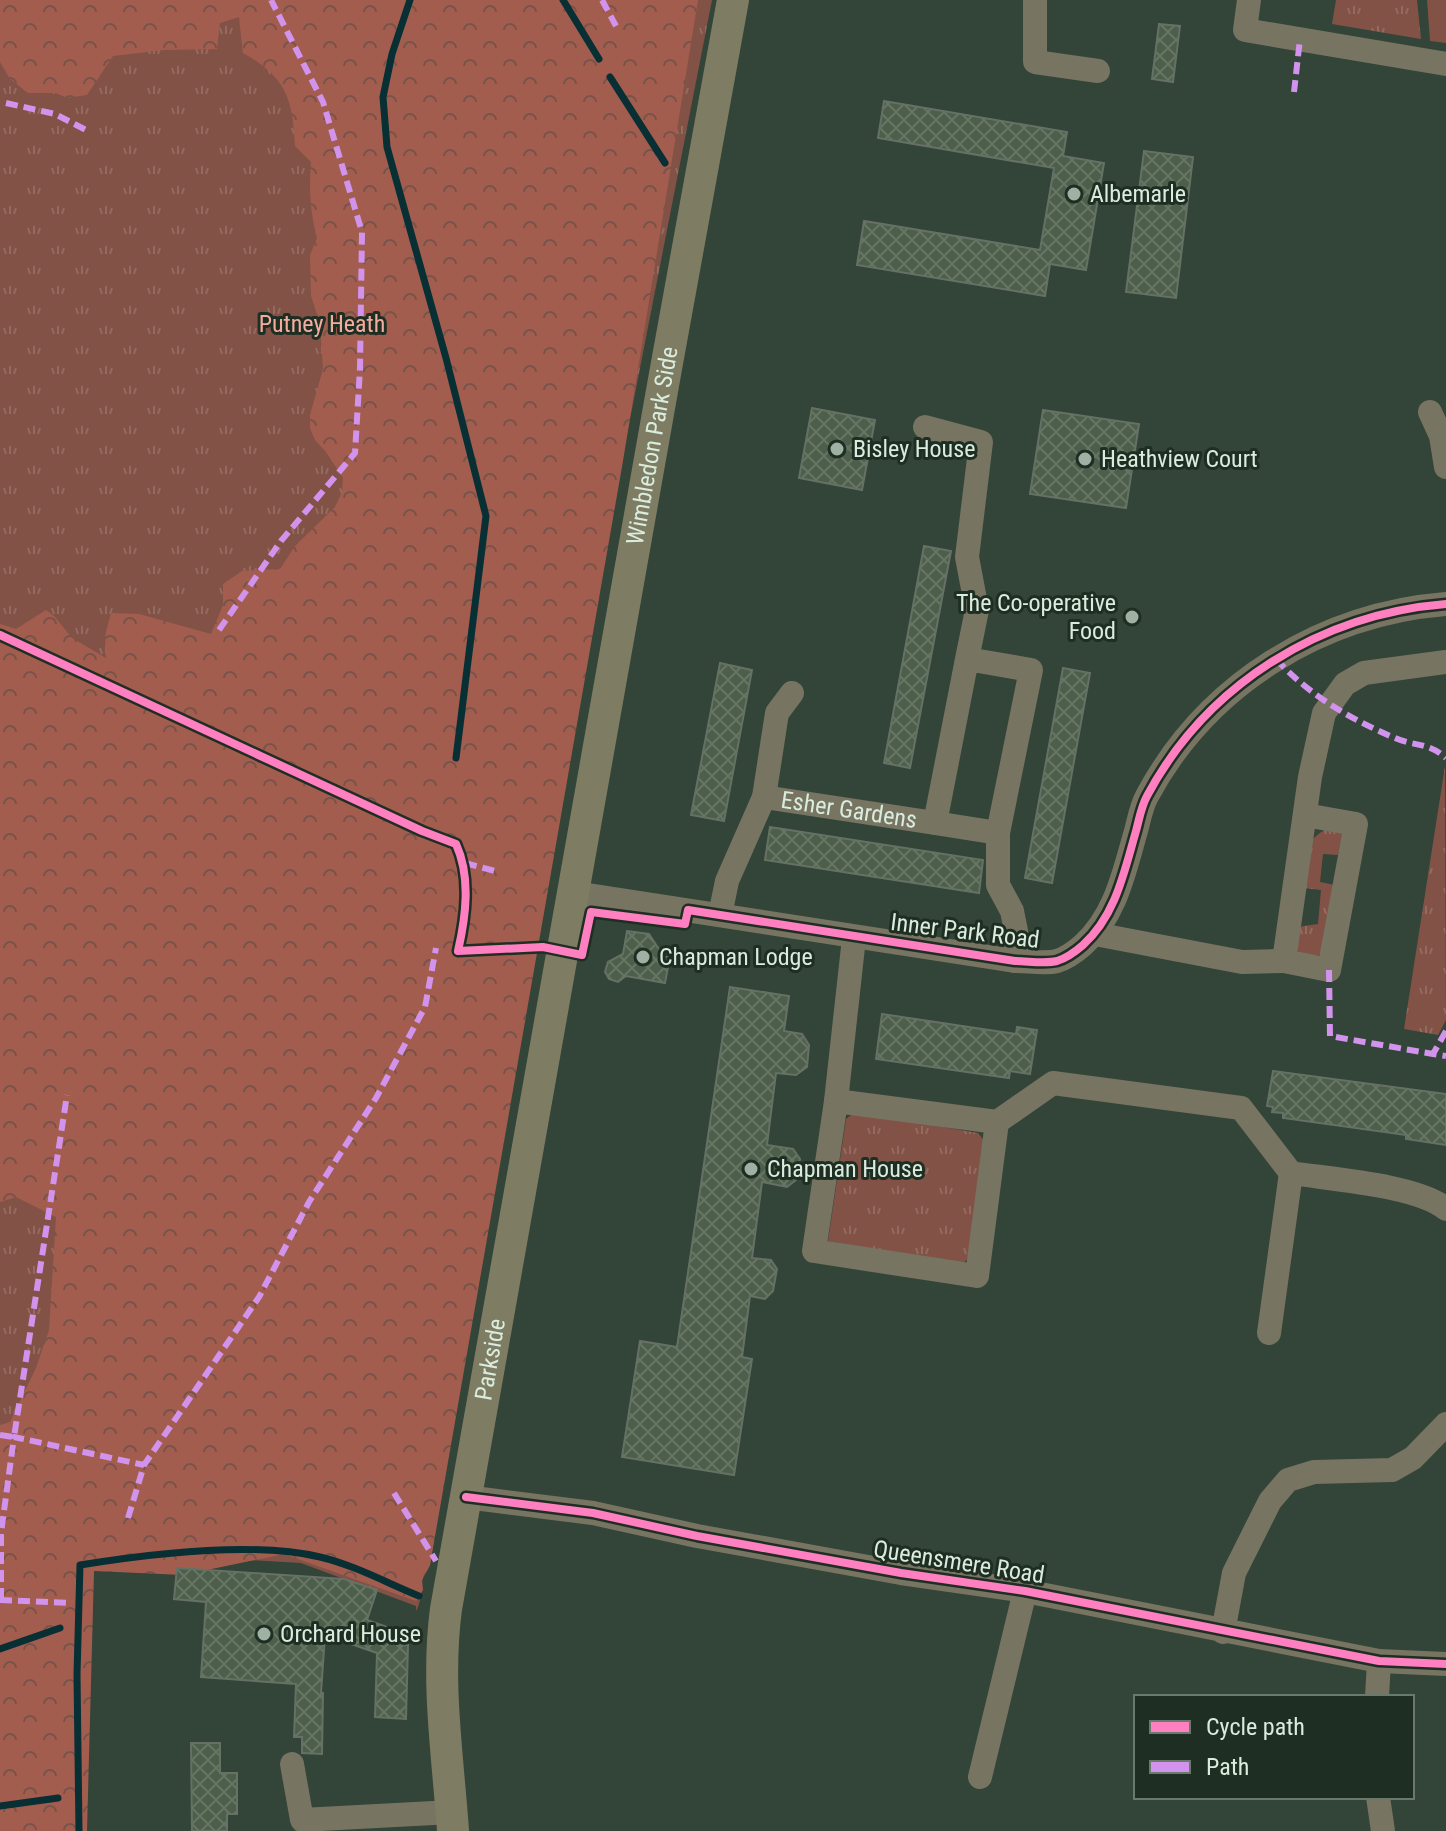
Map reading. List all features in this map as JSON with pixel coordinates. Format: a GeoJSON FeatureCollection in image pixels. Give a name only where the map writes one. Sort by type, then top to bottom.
{"type":"FeatureCollection","features":[{"type":"Feature","properties":{"kind":"main road","name":"Wimbledon Park Side"},"geometry":{"type":"LineString","coordinates":[[575,893],[733,0]]}},
{"type":"Feature","properties":{"kind":"main road","name":"Parkside"},"geometry":{"type":"LineString","coordinates":[[452,1822],[442,1708],[443,1630],[562,950],[575,893]]}},
{"type":"Feature","properties":{"kind":"street"},"geometry":{"type":"LineString","coordinates":[[1035,0],[1035,62],[1098,71]]}},
{"type":"Feature","properties":{"kind":"street"},"geometry":{"type":"LineString","coordinates":[[1249,0],[1245,30],[1446,64]]}},
{"type":"Feature","properties":{"kind":"street"},"geometry":{"type":"LineString","coordinates":[[1430,412],[1441,436],[1446,467]]}},
{"type":"Feature","properties":{"kind":"street","name":"Esher Gardens"},"geometry":{"type":"LineString","coordinates":[[925,427],[981,442],[967,557],[977,610],[935,823]]}},
{"type":"Feature","properties":{"kind":"street","name":"Inner Park Road"},"geometry":{"type":"LineString","coordinates":[[575,893],[854,938],[1015,961],[1056,962],[1073,954],[1095,934],[1115,901],[1145,799],[1184,739],[1233,690],[1294,647],[1369,617],[1408,607],[1446,604]]}},
{"type":"Feature","properties":{"kind":"street"},"geometry":{"type":"LineString","coordinates":[[967,659],[1031,670],[998,833],[998,885],[1012,911],[1017,936],[1015,961]]}},
{"type":"Feature","properties":{"kind":"street"},"geometry":{"type":"LineString","coordinates":[[1284,961],[1310,777],[1324,713],[1345,684],[1364,673],[1446,662]]}},
{"type":"Feature","properties":{"kind":"street","name":"Esher Gardens"},"geometry":{"type":"LineString","coordinates":[[720,915],[727,881],[764,797],[777,713],[792,693]]}},
{"type":"Feature","properties":{"kind":"street","name":"Esher Gardens"},"geometry":{"type":"LineString","coordinates":[[764,797],[998,833]]}},
{"type":"Feature","properties":{"kind":"street"},"geometry":{"type":"LineString","coordinates":[[1095,934],[1242,962],[1284,961],[1329,970],[1356,824],[1305,815]]}},
{"type":"Feature","properties":{"kind":"street"},"geometry":{"type":"LineString","coordinates":[[854,938],[836,1101],[814,1251],[977,1276],[997,1122]]}},
{"type":"Feature","properties":{"kind":"street"},"geometry":{"type":"LineString","coordinates":[[836,1101],[997,1122],[1053,1083],[1241,1108],[1291,1173],[1407,1192],[1446,1209]]}},
{"type":"Feature","properties":{"kind":"street"},"geometry":{"type":"LineString","coordinates":[[1269,1333],[1291,1173]]}},
{"type":"Feature","properties":{"kind":"street"},"geometry":{"type":"LineString","coordinates":[[1223,1632],[1234,1573],[1270,1501],[1288,1480],[1314,1472],[1392,1470],[1413,1458],[1446,1424]]}},
{"type":"Feature","properties":{"kind":"street","name":"Queensmere Road"},"geometry":{"type":"LineString","coordinates":[[466,1497],[593,1513],[697,1536],[901,1573],[1025,1591],[1379,1661],[1446,1664]]}},
{"type":"Feature","properties":{"kind":"street"},"geometry":{"type":"LineString","coordinates":[[980,1777],[1025,1591]]}},
{"type":"Feature","properties":{"kind":"street"},"geometry":{"type":"LineString","coordinates":[[1377,1695],[1379,1661]]}},
{"type":"Feature","properties":{"kind":"street"},"geometry":{"type":"LineString","coordinates":[[292,1764],[301,1825],[452,1822]]}},
{"type":"Feature","properties":{"kind":"street"},"geometry":{"type":"LineString","coordinates":[[1378,1799],[1383,1831]]}},
{"type":"Feature","properties":{"kind":"green space","name":"Putney Heath"},"geometry":{"type":"Polygon","coordinates":[[[0,0],[712,0],[515,1007],[430,1565],[423,1578],[418,1606],[416,1611],[416,1606],[301,1563],[214,1558],[86,1570],[0,1831],[0,0]]]}},
{"type":"Feature","properties":{"kind":"green space","name":"Putney Heath"},"geometry":{"type":"Polygon","coordinates":[[[0,0],[698,0],[623,461],[430,1565],[422,1580],[423,1590],[416,1601],[284,1554],[183,1575],[94,1571],[87,1831],[0,1831],[0,1425],[10,1422],[36,1368],[49,1330],[56,1217],[16,1197],[0,1202],[0,624],[16,629],[46,610],[72,638],[106,658],[105,636],[111,613],[139,614],[211,634],[223,605],[223,584],[242,571],[280,569],[295,546],[335,507],[342,492],[343,478],[315,440],[310,428],[310,415],[323,369],[320,322],[311,296],[310,255],[317,238],[311,200],[311,162],[295,146],[289,102],[278,81],[243,53],[239,17],[220,23],[217,49],[164,50],[113,56],[87,95],[67,98],[56,93],[28,93],[10,79],[0,62],[0,0]]]}},
{"type":"Feature","properties":{"kind":"green space"},"geometry":{"type":"Polygon","coordinates":[[[1336,0],[1417,0],[1421,39],[1332,24],[1336,0]]]}},
{"type":"Feature","properties":{"kind":"green space"},"geometry":{"type":"Polygon","coordinates":[[[1427,0],[1446,0],[1446,43],[1430,41],[1427,0]]]}},
{"type":"Feature","properties":{"kind":"green space"},"geometry":{"type":"Polygon","coordinates":[[[1445,766],[1446,1020],[1438,1035],[1404,1029],[1445,766]]]}},
{"type":"Feature","properties":{"kind":"green space"},"geometry":{"type":"Polygon","coordinates":[[[1332,827],[1343,832],[1338,855],[1323,854],[1320,882],[1335,885],[1320,955],[1300,955],[1294,945],[1297,927],[1318,924],[1321,890],[1303,888],[1307,850],[1315,837],[1332,827]]]}},
{"type":"Feature","properties":{"kind":"green space"},"geometry":{"type":"Polygon","coordinates":[[[855,1112],[978,1133],[985,1142],[969,1258],[961,1265],[828,1241],[846,1119],[855,1112]]]}},
{"type":"Feature","properties":{"kind":"building"},"geometry":{"type":"Polygon","coordinates":[[[1159,24],[1180,26],[1173,82],[1152,79],[1159,24]]]}},
{"type":"Feature","properties":{"kind":"building","name":"Albemarle"},"geometry":{"type":"Polygon","coordinates":[[[884,101],[1067,132],[1063,156],[1104,163],[1086,270],[1050,264],[1045,296],[857,265],[864,221],[1040,250],[1054,168],[878,138],[884,101]]]}},
{"type":"Feature","properties":{"kind":"building"},"geometry":{"type":"Polygon","coordinates":[[[1144,151],[1193,157],[1176,298],[1126,292],[1144,151]]]}},
{"type":"Feature","properties":{"kind":"building","name":"Bisley House"},"geometry":{"type":"Polygon","coordinates":[[[812,408],[875,420],[862,490],[799,478],[812,408]]]}},
{"type":"Feature","properties":{"kind":"building","name":"Heathview Court"},"geometry":{"type":"Polygon","coordinates":[[[1043,410],[1139,424],[1126,508],[1030,494],[1043,410]]]}},
{"type":"Feature","properties":{"kind":"building"},"geometry":{"type":"Polygon","coordinates":[[[924,546],[951,551],[910,768],[884,763],[924,546]]]}},
{"type":"Feature","properties":{"kind":"building"},"geometry":{"type":"Polygon","coordinates":[[[720,663],[752,670],[724,821],[691,815],[720,663]]]}},
{"type":"Feature","properties":{"kind":"building"},"geometry":{"type":"Polygon","coordinates":[[[1063,668],[1090,673],[1052,883],[1025,878],[1063,668]]]}},
{"type":"Feature","properties":{"kind":"building"},"geometry":{"type":"Polygon","coordinates":[[[770,827],[983,860],[979,893],[765,860],[770,827]]]}},
{"type":"Feature","properties":{"kind":"building","name":"Chapman Lodge"},"geometry":{"type":"Polygon","coordinates":[[[627,931],[649,934],[664,957],[670,957],[665,983],[626,976],[618,982],[609,979],[605,972],[608,962],[623,954],[627,931]]]}},
{"type":"Feature","properties":{"kind":"building","name":"Chapman House"},"geometry":{"type":"Polygon","coordinates":[[[730,987],[789,996],[784,1031],[802,1034],[809,1045],[807,1067],[796,1075],[776,1073],[767,1145],[793,1149],[800,1159],[796,1180],[787,1187],[762,1182],[752,1258],[771,1260],[777,1269],[773,1291],[765,1299],[750,1296],[742,1357],[752,1359],[734,1475],[622,1457],[640,1341],[677,1347],[730,987]]]}},
{"type":"Feature","properties":{"kind":"building"},"geometry":{"type":"Polygon","coordinates":[[[882,1014],[1016,1034],[1017,1027],[1037,1030],[1030,1074],[1010,1071],[1009,1078],[876,1059],[882,1014]]]}},
{"type":"Feature","properties":{"kind":"building"},"geometry":{"type":"Polygon","coordinates":[[[1273,1071],[1446,1094],[1446,1145],[1406,1139],[1406,1135],[1283,1118],[1283,1113],[1272,1112],[1273,1107],[1267,1106],[1273,1071]]]}},
{"type":"Feature","properties":{"kind":"building","name":"Orchard House"},"geometry":{"type":"Polygon","coordinates":[[[177,1568],[344,1579],[377,1590],[367,1620],[401,1632],[400,1645],[408,1645],[406,1719],[375,1717],[377,1653],[325,1635],[321,1693],[322,1754],[302,1753],[302,1737],[294,1737],[296,1684],[201,1677],[206,1602],[174,1599],[177,1568]]]}},
{"type":"Feature","properties":{"kind":"building"},"geometry":{"type":"Polygon","coordinates":[[[191,1743],[220,1743],[220,1773],[237,1773],[237,1814],[227,1814],[227,1831],[192,1831],[191,1743]]]}},
{"type":"Feature","properties":{"kind":"waterway"},"geometry":{"type":"LineString","coordinates":[[410,0],[392,54],[383,97],[387,147],[486,516],[456,758]]}},
{"type":"Feature","properties":{"kind":"waterway"},"geometry":{"type":"LineString","coordinates":[[563,0],[599,59]]}},
{"type":"Feature","properties":{"kind":"waterway"},"geometry":{"type":"LineString","coordinates":[[610,77],[665,163]]}},
{"type":"Feature","properties":{"kind":"waterway"},"geometry":{"type":"LineString","coordinates":[[79,1831],[77,1674],[80,1565],[200,1551],[293,1552],[345,1565],[419,1596]]}},
{"type":"Feature","properties":{"kind":"waterway"},"geometry":{"type":"LineString","coordinates":[[0,1649],[60,1628]]}},
{"type":"Feature","properties":{"kind":"waterway"},"geometry":{"type":"LineString","coordinates":[[0,1806],[58,1798]]}},
{"type":"Feature","properties":{"kind":"marked path"},"geometry":{"type":"LineString","coordinates":[[219,630],[281,541],[355,453],[362,232],[323,102],[271,0]]}},
{"type":"Feature","properties":{"kind":"marked path"},"geometry":{"type":"LineString","coordinates":[[602,0],[616,26]]}},
{"type":"Feature","properties":{"kind":"marked path"},"geometry":{"type":"LineString","coordinates":[[1294,92],[1300,39]]}},
{"type":"Feature","properties":{"kind":"marked path"},"geometry":{"type":"LineString","coordinates":[[6,103],[55,114],[88,131]]}},
{"type":"Feature","properties":{"kind":"marked path"},"geometry":{"type":"LineString","coordinates":[[1276,659],[1302,684],[1346,714],[1402,741],[1433,749],[1446,758]]}},
{"type":"Feature","properties":{"kind":"marked path"},"geometry":{"type":"LineString","coordinates":[[465,863],[495,871]]}},
{"type":"Feature","properties":{"kind":"marked path"},"geometry":{"type":"LineString","coordinates":[[128,1518],[144,1465],[259,1297],[309,1202],[376,1098],[425,1007],[436,948]]}},
{"type":"Feature","properties":{"kind":"marked path"},"geometry":{"type":"LineString","coordinates":[[1329,970],[1330,1036],[1433,1054]]}},
{"type":"Feature","properties":{"kind":"marked path"},"geometry":{"type":"LineString","coordinates":[[1446,1031],[1433,1054],[1446,1056]]}},
{"type":"Feature","properties":{"kind":"marked path"},"geometry":{"type":"LineString","coordinates":[[0,1435],[14,1437],[67,1095]]}},
{"type":"Feature","properties":{"kind":"marked path"},"geometry":{"type":"LineString","coordinates":[[1,1600],[1,1533],[14,1437],[144,1465]]}},
{"type":"Feature","properties":{"kind":"marked path"},"geometry":{"type":"LineString","coordinates":[[394,1493],[436,1561]]}},
{"type":"Feature","properties":{"kind":"marked path"},"geometry":{"type":"LineString","coordinates":[[0,1600],[72,1603]]}},
{"type":"Feature","properties":{"kind":"cycle path"},"geometry":{"type":"LineString","coordinates":[[0,635],[456,844],[464,870],[466,897],[458,951],[543,947],[582,955],[591,912],[685,924],[688,910],[1015,961],[1047,962],[1061,960],[1074,952],[1104,920],[1123,877],[1147,796],[1172,756],[1201,720],[1235,689],[1272,662],[1312,640],[1355,622],[1446,604]]}},
{"type":"Feature","properties":{"kind":"cycle path"},"geometry":{"type":"LineString","coordinates":[[466,1497],[593,1513],[697,1536],[901,1573],[1025,1591],[1379,1661],[1446,1664]]}},
{"type":"Feature","properties":{"kind":"place","name":"Albemarle"},"geometry":{"type":"Point","coordinates":[1074,194]}},
{"type":"Feature","properties":{"kind":"place","name":"Bisley House"},"geometry":{"type":"Point","coordinates":[837,449]}},
{"type":"Feature","properties":{"kind":"place","name":"Heathview Court"},"geometry":{"type":"Point","coordinates":[1085,459]}},
{"type":"Feature","properties":{"kind":"place","name":"The Co-operative Food"},"geometry":{"type":"Point","coordinates":[1132,617]}},
{"type":"Feature","properties":{"kind":"place","name":"Chapman Lodge"},"geometry":{"type":"Point","coordinates":[643,957]}},
{"type":"Feature","properties":{"kind":"place","name":"Chapman House"},"geometry":{"type":"Point","coordinates":[751,1169]}},
{"type":"Feature","properties":{"kind":"place","name":"Orchard House"},"geometry":{"type":"Point","coordinates":[264,1634]}}]}
